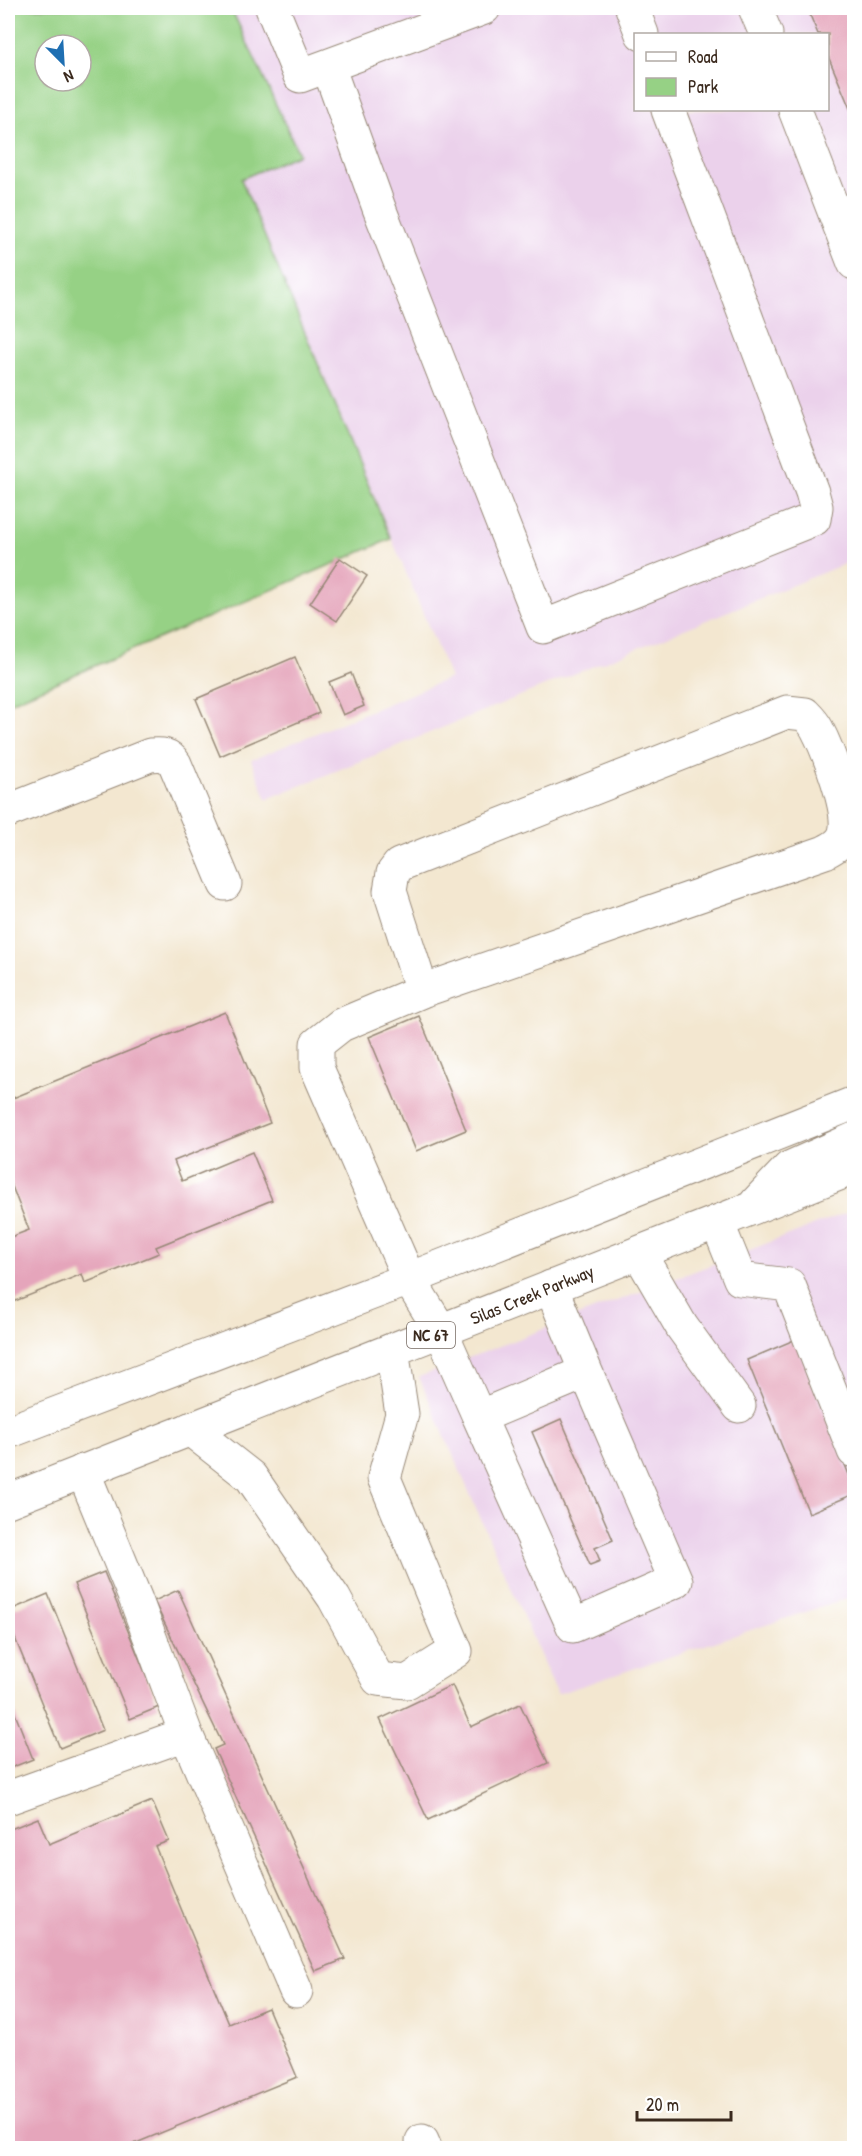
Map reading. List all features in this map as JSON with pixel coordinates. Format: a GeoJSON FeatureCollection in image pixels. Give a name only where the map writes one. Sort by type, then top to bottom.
{"type":"FeatureCollection","features":[{"type":"Feature","properties":{"kind":"main road"},"geometry":{"type":"LineString","coordinates":[[272,8],[300,76],[484,8]]}},
{"type":"Feature","properties":{"kind":"main road"},"geometry":{"type":"LineString","coordinates":[[632,8],[642,33]]}},
{"type":"Feature","properties":{"kind":"main road"},"geometry":{"type":"LineString","coordinates":[[755,8],[766,33]]}},
{"type":"Feature","properties":{"kind":"main road"},"geometry":{"type":"LineString","coordinates":[[328,66],[379,208],[543,627],[814,519],[816,507],[812,492],[668,111]]}},
{"type":"Feature","properties":{"kind":"main road"},"geometry":{"type":"LineString","coordinates":[[795,111],[855,262]]}},
{"type":"Feature","properties":{"kind":"main road"},"geometry":{"type":"LineString","coordinates":[[422,991],[390,891],[393,873],[399,864],[787,712],[806,714],[816,728],[840,789],[846,812],[845,832],[839,844],[825,852],[422,991],[341,1024],[317,1044],[317,1068],[408,1279],[441,1331],[573,1626],[676,1581],[551,1287]]}},
{"type":"Feature","properties":{"kind":"main road"},"geometry":{"type":"LineString","coordinates":[[8,811],[150,755],[163,754],[171,757],[175,764],[225,884]]}},
{"type":"Feature","properties":{"kind":"main road"},"geometry":{"type":"LineString","coordinates":[[8,1432],[408,1279],[855,1103]]}},
{"type":"Feature","properties":{"kind":"main road"},"geometry":{"type":"LineString","coordinates":[[751,1209],[789,1168],[855,1139]]}},
{"type":"Feature","properties":{"kind":"main road","name":"Silas Creek Parkway"},"geometry":{"type":"LineString","coordinates":[[8,1501],[855,1168]]}},
{"type":"Feature","properties":{"kind":"main road"},"geometry":{"type":"LineString","coordinates":[[717,1222],[740,1279],[789,1285],[855,1451]]}},
{"type":"Feature","properties":{"kind":"main road"},"geometry":{"type":"LineString","coordinates":[[639,1253],[682,1327],[740,1406]]}},
{"type":"Feature","properties":{"kind":"main road"},"geometry":{"type":"LineString","coordinates":[[190,1429],[251,1478],[334,1598],[378,1679],[407,1682],[456,1651],[384,1478],[402,1414],[392,1350]]}},
{"type":"Feature","properties":{"kind":"main road"},"geometry":{"type":"LineString","coordinates":[[479,1417],[586,1372]]}},
{"type":"Feature","properties":{"kind":"main road"},"geometry":{"type":"LineString","coordinates":[[84,1471],[186,1734],[296,1991]]}},
{"type":"Feature","properties":{"kind":"main road"},"geometry":{"type":"LineString","coordinates":[[8,1798],[186,1734]]}},
{"type":"Feature","properties":{"kind":"shaded area"},"geometry":{"type":"Polygon","coordinates":[[[231,8],[854,8],[854,560],[267,799],[251,760],[450,678],[241,178],[299,154],[231,8]]]}},
{"type":"Feature","properties":{"kind":"shaded area"},"geometry":{"type":"Polygon","coordinates":[[[854,1210],[854,1596],[557,1694],[419,1377],[854,1210]]]}},
{"type":"Feature","properties":{"kind":"green space"},"geometry":{"type":"Polygon","coordinates":[[[8,8],[231,8],[299,154],[241,179],[391,539],[8,703],[8,8]]]}},
{"type":"Feature","properties":{"kind":"building"},"geometry":{"type":"Polygon","coordinates":[[[807,8],[854,8],[854,118],[829,58],[829,33],[818,33],[807,8]]]}},
{"type":"Feature","properties":{"kind":"building"},"geometry":{"type":"Polygon","coordinates":[[[340,558],[367,576],[337,621],[310,603],[340,558]]]}},
{"type":"Feature","properties":{"kind":"building"},"geometry":{"type":"Polygon","coordinates":[[[295,657],[319,713],[220,756],[196,699],[295,657]]]}},
{"type":"Feature","properties":{"kind":"building"},"geometry":{"type":"Polygon","coordinates":[[[351,673],[364,706],[343,715],[329,682],[351,673]]]}},
{"type":"Feature","properties":{"kind":"building"},"geometry":{"type":"Polygon","coordinates":[[[225,1012],[270,1123],[174,1161],[182,1181],[252,1152],[272,1200],[156,1247],[159,1253],[85,1283],[82,1274],[8,1304],[8,1238],[29,1230],[8,1176],[8,1100],[225,1012]]]}},
{"type":"Feature","properties":{"kind":"building"},"geometry":{"type":"Polygon","coordinates":[[[419,1016],[466,1130],[416,1151],[369,1037],[419,1016]]]}},
{"type":"Feature","properties":{"kind":"building"},"geometry":{"type":"Polygon","coordinates":[[[794,1340],[854,1487],[854,1494],[809,1513],[747,1360],[794,1340]]]}},
{"type":"Feature","properties":{"kind":"building"},"geometry":{"type":"Polygon","coordinates":[[[561,1419],[613,1540],[595,1548],[600,1561],[590,1565],[532,1432],[561,1419]]]}},
{"type":"Feature","properties":{"kind":"building"},"geometry":{"type":"Polygon","coordinates":[[[104,1572],[159,1707],[130,1719],[74,1584],[104,1572]]]}},
{"type":"Feature","properties":{"kind":"building"},"geometry":{"type":"Polygon","coordinates":[[[178,1590],[345,1959],[315,1971],[214,1749],[223,1745],[154,1601],[178,1590]]]}},
{"type":"Feature","properties":{"kind":"building"},"geometry":{"type":"Polygon","coordinates":[[[48,1594],[103,1730],[60,1748],[8,1621],[8,1611],[48,1594]]]}},
{"type":"Feature","properties":{"kind":"building"},"geometry":{"type":"Polygon","coordinates":[[[452,1685],[471,1727],[520,1704],[548,1763],[428,1820],[380,1719],[452,1685]]]}},
{"type":"Feature","properties":{"kind":"building"},"geometry":{"type":"Polygon","coordinates":[[[8,1696],[33,1759],[8,1769],[8,1696]]]}},
{"type":"Feature","properties":{"kind":"building"},"geometry":{"type":"Polygon","coordinates":[[[152,1801],[169,1841],[155,1846],[229,2024],[268,2008],[297,2077],[124,2148],[8,2148],[8,1830],[38,1818],[49,1844],[152,1801]]]}}]}
